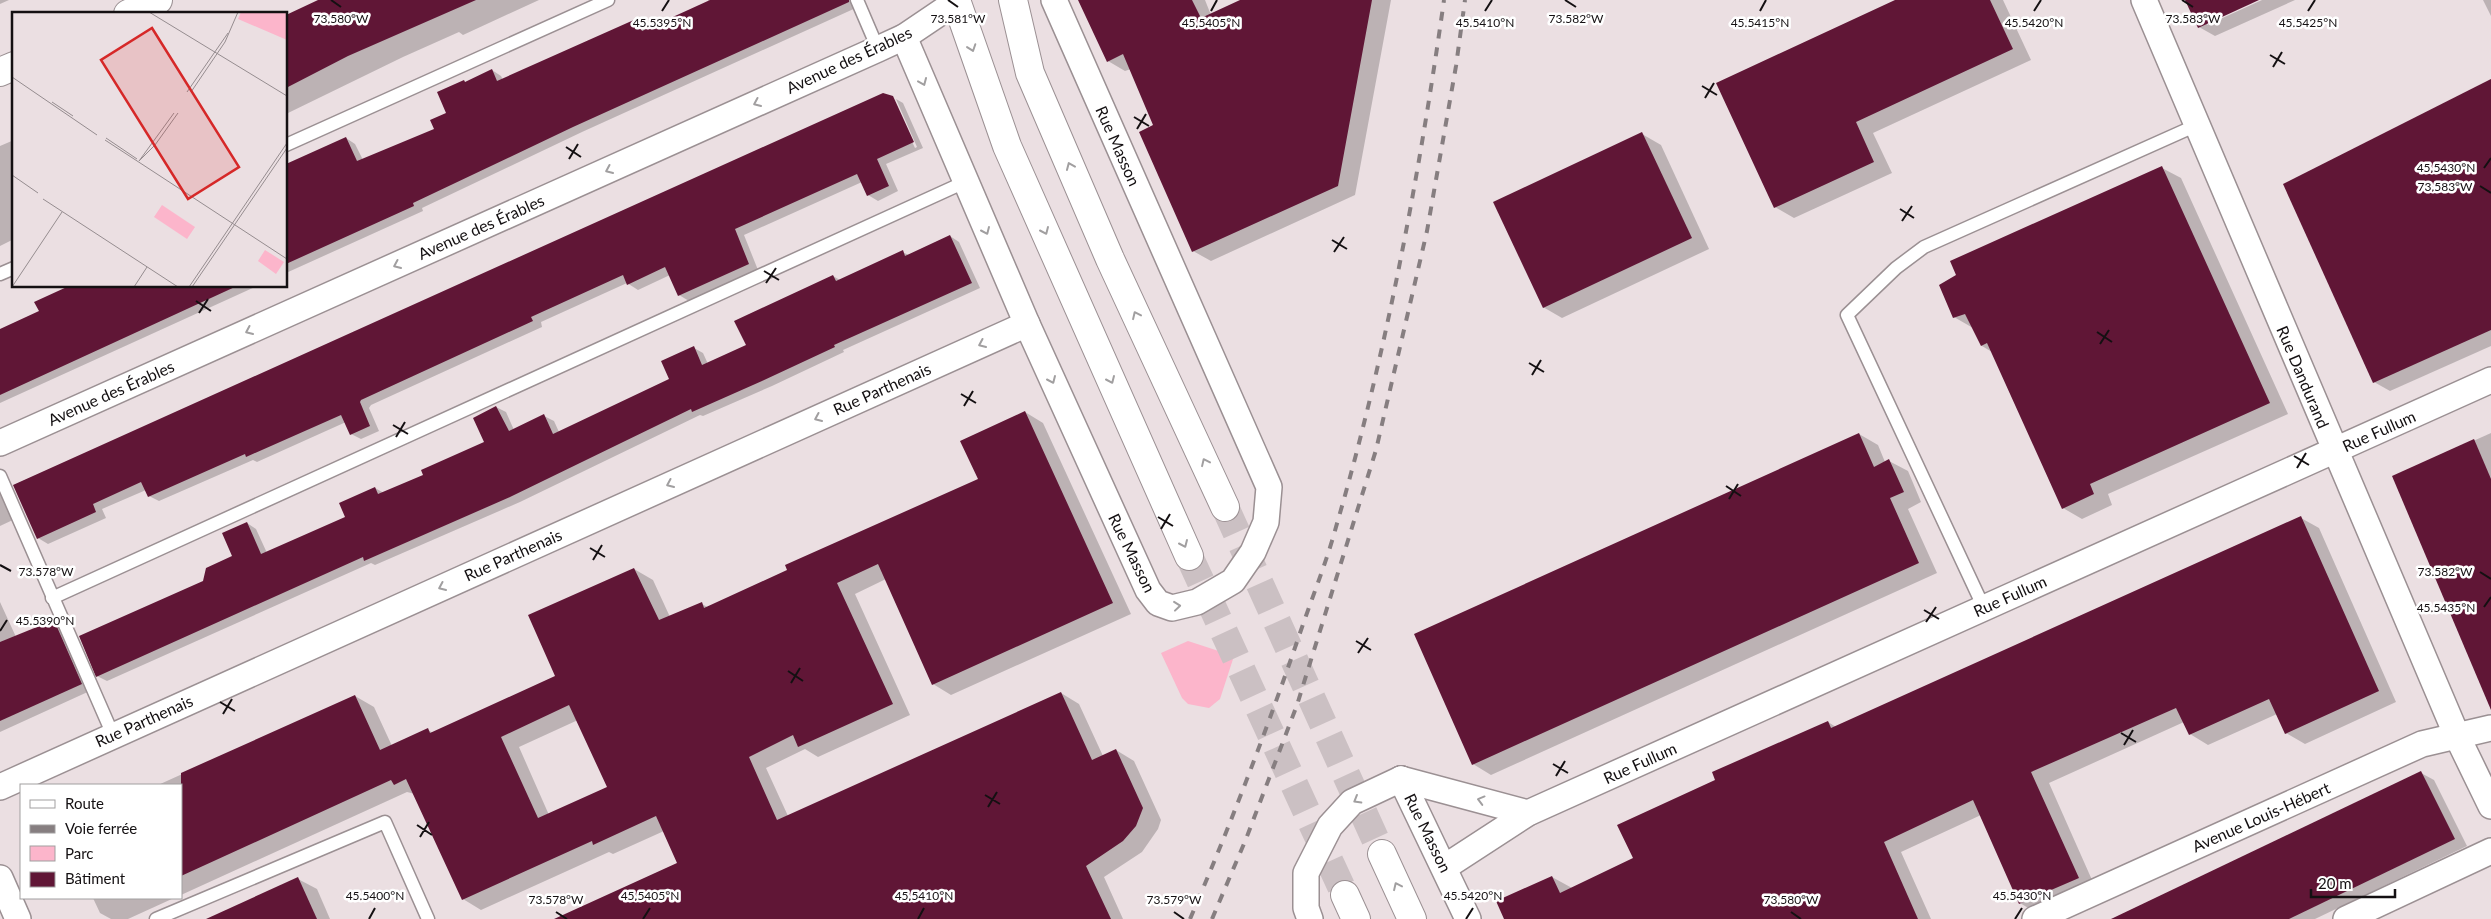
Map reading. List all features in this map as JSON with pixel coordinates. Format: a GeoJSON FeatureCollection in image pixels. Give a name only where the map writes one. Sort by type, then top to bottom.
{"type":"FeatureCollection","features":[{"type":"Feature","properties":{"kind":"street"},"geometry":{"type":"LineString","coordinates":[[132,12],[158,0]]}},
{"type":"Feature","properties":{"kind":"street"},"geometry":{"type":"LineString","coordinates":[[1013,0],[1030,73],[1110,258],[1225,507]]}},
{"type":"Feature","properties":{"kind":"street","name":"Rue Masson"},"geometry":{"type":"LineString","coordinates":[[904,37],[1027,324],[1148,590],[1158,603],[1172,608],[1197,602],[1233,581],[1254,552],[1266,522],[1269,487],[1054,0]]}},
{"type":"Feature","properties":{"kind":"street","name":"Rue Dandurand"},"geometry":{"type":"LineString","coordinates":[[2144,0],[2334,451],[2457,736],[2491,806]]}},
{"type":"Feature","properties":{"kind":"street"},"geometry":{"type":"LineString","coordinates":[[956,1],[1007,146],[1189,556]]}},
{"type":"Feature","properties":{"kind":"street","name":"Avenue des Érables"},"geometry":{"type":"LineString","coordinates":[[0,443],[904,37],[956,1]]}},
{"type":"Feature","properties":{"kind":"street"},"geometry":{"type":"LineString","coordinates":[[0,72],[12,67]]}},
{"type":"Feature","properties":{"kind":"street","name":"Rue Parthenais"},"geometry":{"type":"LineString","coordinates":[[0,787],[1027,324]]}},
{"type":"Feature","properties":{"kind":"street","name":"Rue Fullum"},"geometry":{"type":"LineString","coordinates":[[1445,867],[1528,813],[2491,380]]}},
{"type":"Feature","properties":{"kind":"street","name":"Avenue Louis-Hébert"},"geometry":{"type":"LineString","coordinates":[[2035,919],[2422,744],[2491,728]]}},
{"type":"Feature","properties":{"kind":"street"},"geometry":{"type":"LineString","coordinates":[[1401,779],[1528,813]]}},
{"type":"Feature","properties":{"kind":"street","name":"Rue Masson"},"geometry":{"type":"LineString","coordinates":[[1310,919],[1306,908],[1306,873],[1330,826],[1352,802],[1401,779],[1445,867],[1468,919]]}},
{"type":"Feature","properties":{"kind":"street"},"geometry":{"type":"LineString","coordinates":[[2346,919],[2491,851]]}},
{"type":"Feature","properties":{"kind":"street"},"geometry":{"type":"LineString","coordinates":[[1382,854],[1412,919]]}},
{"type":"Feature","properties":{"kind":"street"},"geometry":{"type":"LineString","coordinates":[[0,878],[18,919]]}},
{"type":"Feature","properties":{"kind":"lane"},"geometry":{"type":"LineString","coordinates":[[288,144],[608,0]]}},
{"type":"Feature","properties":{"kind":"lane"},"geometry":{"type":"LineString","coordinates":[[857,0],[878,49]]}},
{"type":"Feature","properties":{"kind":"lane"},"geometry":{"type":"LineString","coordinates":[[1984,608],[1847,315],[1896,268],[1924,247],[2197,125]]}},
{"type":"Feature","properties":{"kind":"lane"},"geometry":{"type":"LineString","coordinates":[[52,598],[965,182]]}},
{"type":"Feature","properties":{"kind":"lane"},"geometry":{"type":"LineString","coordinates":[[0,274],[12,269]]}},
{"type":"Feature","properties":{"kind":"lane"},"geometry":{"type":"LineString","coordinates":[[0,476],[113,735]]}},
{"type":"Feature","properties":{"kind":"lane"},"geometry":{"type":"LineString","coordinates":[[156,919],[385,822],[428,919]]}},
{"type":"Feature","properties":{"kind":"green space"},"geometry":{"type":"Polygon","coordinates":[[[1188,641],[1234,656],[1220,699],[1209,708],[1188,704],[1182,698],[1161,653],[1188,641]]]}},
{"type":"Feature","properties":{"kind":"building"},"geometry":{"type":"Polygon","coordinates":[[[318,0],[476,0],[348,56],[288,87],[288,14],[318,0]]]}},
{"type":"Feature","properties":{"kind":"building"},"geometry":{"type":"Polygon","coordinates":[[[710,0],[849,0],[849,2],[573,127],[413,203],[414,206],[288,263],[288,163],[346,137],[357,161],[434,129],[430,120],[446,113],[437,92],[464,80],[465,82],[492,69],[497,81],[636,19],[642,31],[710,0]]]}},
{"type":"Feature","properties":{"kind":"building"},"geometry":{"type":"Polygon","coordinates":[[[1078,0],[1192,0],[1201,18],[1240,0],[1372,0],[1338,186],[1192,252],[1139,132],[1153,125],[1123,54],[1107,62],[1078,0]]]}},
{"type":"Feature","properties":{"kind":"building"},"geometry":{"type":"Polygon","coordinates":[[[1895,0],[1990,0],[2013,49],[1856,122],[1874,162],[1774,208],[1716,83],[1895,0]]]}},
{"type":"Feature","properties":{"kind":"building"},"geometry":{"type":"Polygon","coordinates":[[[2185,0],[2259,0],[2198,28],[2185,0]]]}},
{"type":"Feature","properties":{"kind":"building"},"geometry":{"type":"Polygon","coordinates":[[[2491,79],[2491,330],[2373,383],[2283,184],[2491,79]]]}},
{"type":"Feature","properties":{"kind":"building"},"geometry":{"type":"Polygon","coordinates":[[[883,93],[893,96],[914,142],[877,159],[889,186],[867,196],[857,174],[735,229],[749,264],[678,296],[665,267],[627,285],[623,275],[531,317],[533,321],[361,400],[360,402],[370,426],[350,435],[341,415],[246,457],[245,454],[148,497],[141,482],[93,504],[96,512],[37,539],[13,485],[883,93]]]}},
{"type":"Feature","properties":{"kind":"building"},"geometry":{"type":"Polygon","coordinates":[[[1642,132],[1692,238],[1543,308],[1493,202],[1642,132]]]}},
{"type":"Feature","properties":{"kind":"building"},"geometry":{"type":"Polygon","coordinates":[[[2162,166],[2270,403],[2090,484],[2094,494],[2062,509],[1987,343],[1981,346],[1965,314],[1953,318],[1939,285],[1956,275],[1950,261],[2162,166]]]}},
{"type":"Feature","properties":{"kind":"building"},"geometry":{"type":"Polygon","coordinates":[[[950,235],[972,283],[834,345],[835,347],[762,381],[692,412],[691,409],[510,497],[364,561],[363,557],[96,677],[79,636],[203,581],[206,568],[232,556],[222,533],[247,522],[261,554],[345,517],[339,503],[375,487],[378,494],[423,475],[421,470],[484,442],[473,418],[496,406],[509,431],[544,414],[553,434],[669,379],[661,361],[694,346],[702,365],[746,345],[734,321],[833,275],[836,281],[903,250],[905,256],[950,235]]]}},
{"type":"Feature","properties":{"kind":"building"},"geometry":{"type":"Polygon","coordinates":[[[65,288],[233,288],[0,395],[0,329],[39,311],[34,302],[65,288]]]}},
{"type":"Feature","properties":{"kind":"building"},"geometry":{"type":"Polygon","coordinates":[[[1025,411],[1113,603],[932,685],[878,564],[837,583],[893,704],[798,747],[793,735],[749,757],[777,820],[1061,692],[1092,760],[1116,749],[1143,808],[1136,826],[1123,841],[1086,866],[1111,919],[554,919],[677,863],[656,816],[593,845],[592,841],[462,900],[406,779],[394,785],[391,780],[182,876],[181,773],[355,695],[380,750],[428,728],[430,733],[555,676],[528,615],[634,568],[659,620],[702,602],[704,608],[787,570],[785,565],[978,479],[960,441],[1025,411]],[[569,705],[501,737],[538,818],[607,787],[569,705]]]}},
{"type":"Feature","properties":{"kind":"building"},"geometry":{"type":"Polygon","coordinates":[[[1859,433],[1874,467],[1889,459],[1904,492],[1890,498],[1919,563],[1472,765],[1414,634],[1859,433]]]}},
{"type":"Feature","properties":{"kind":"building"},"geometry":{"type":"Polygon","coordinates":[[[2474,439],[2491,479],[2491,710],[2392,476],[2474,439]]]}},
{"type":"Feature","properties":{"kind":"building"},"geometry":{"type":"Polygon","coordinates":[[[2301,516],[2379,691],[2285,734],[2269,699],[2189,735],[2176,708],[2031,772],[2079,878],[2019,904],[1973,800],[1884,842],[1918,919],[1504,919],[1496,901],[1552,876],[1560,893],[1633,858],[1617,825],[1715,780],[1712,772],[1828,721],[1831,728],[2301,516]]]}},
{"type":"Feature","properties":{"kind":"building"},"geometry":{"type":"Polygon","coordinates":[[[54,620],[82,684],[0,721],[0,642],[54,620]]]}},
{"type":"Feature","properties":{"kind":"building"},"geometry":{"type":"Polygon","coordinates":[[[2421,771],[2455,839],[2289,919],[2111,919],[2421,771]]]}},
{"type":"Feature","properties":{"kind":"building"},"geometry":{"type":"Polygon","coordinates":[[[298,877],[317,919],[206,919],[298,877]]]}},
{"type":"Feature","properties":{"kind":"tunnel"},"geometry":{"type":"LineString","coordinates":[[1225,507],[1382,854]]}},
{"type":"Feature","properties":{"kind":"tunnel"},"geometry":{"type":"LineString","coordinates":[[1189,556],[1345,895]]}},
{"type":"Feature","properties":{"kind":"railway"},"geometry":{"type":"LineString","coordinates":[[1190,919],[1274,708],[1328,555],[1354,462],[1386,331],[1412,199],[1444,0]]}},
{"type":"Feature","properties":{"kind":"railway"},"geometry":{"type":"LineString","coordinates":[[1212,919],[1246,839],[1297,705],[1376,450],[1427,231],[1456,66],[1465,0]]}}]}
